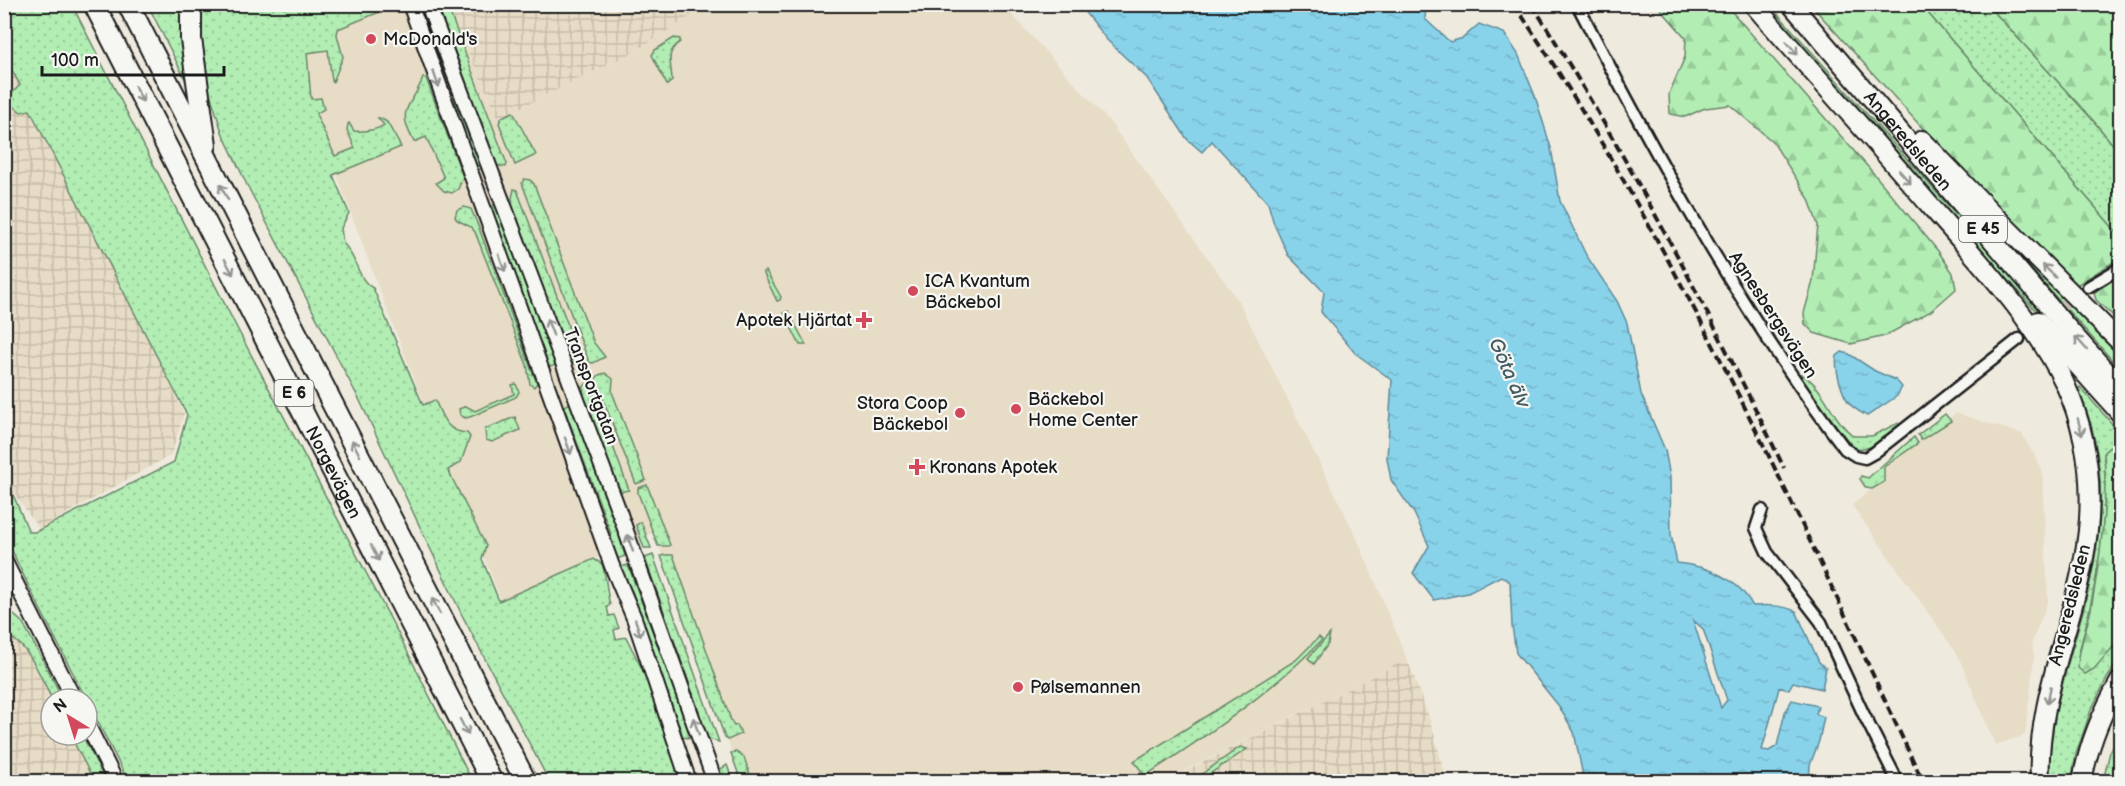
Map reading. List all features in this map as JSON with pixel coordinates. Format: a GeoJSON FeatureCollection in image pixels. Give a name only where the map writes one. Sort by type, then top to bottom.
{"type":"FeatureCollection","features":[{"type":"Feature","properties":{"kind":"highway","name":"Norgevägen"},"geometry":{"type":"LineString","coordinates":[[94,4],[492,782]]}},
{"type":"Feature","properties":{"kind":"highway","name":"Norgevägen"},"geometry":{"type":"LineString","coordinates":[[128,4],[526,782]]}},
{"type":"Feature","properties":{"kind":"highway"},"geometry":{"type":"LineString","coordinates":[[191,4],[191,39],[209,162]]}},
{"type":"Feature","properties":{"kind":"highway","name":"Angeredsleden"},"geometry":{"type":"LineString","coordinates":[[1753,4],[1969,249],[2035,332],[2065,384],[2082,431],[2089,476],[2087,536],[2074,599],[2046,709],[2040,749],[2040,782]]}},
{"type":"Feature","properties":{"kind":"highway","name":"Angeredsleden"},"geometry":{"type":"LineString","coordinates":[[1791,4],[2070,331],[2121,387]]}},
{"type":"Feature","properties":{"kind":"highway"},"geometry":{"type":"LineString","coordinates":[[1848,70],[1878,93],[1994,216],[2121,342]]}},
{"type":"Feature","properties":{"kind":"highway"},"geometry":{"type":"LineString","coordinates":[[1969,249],[2020,299],[2121,413]]}},
{"type":"Feature","properties":{"kind":"highway"},"geometry":{"type":"LineString","coordinates":[[2082,782],[2091,744],[2101,718],[2121,681]]}},
{"type":"Feature","properties":{"kind":"highway"},"geometry":{"type":"LineString","coordinates":[[2094,782],[2105,738],[2121,704]]}},
{"type":"Feature","properties":{"kind":"street"},"geometry":{"type":"LineString","coordinates":[[410,4],[593,513],[634,618],[689,782]]}},
{"type":"Feature","properties":{"kind":"street","name":"Transportgatan"},"geometry":{"type":"LineString","coordinates":[[428,4],[609,485],[715,782]]}},
{"type":"Feature","properties":{"kind":"street","name":"Agnesbergsvägen"},"geometry":{"type":"LineString","coordinates":[[1577,4],[1649,140],[1728,278],[1812,406],[1850,454],[1865,458],[1875,453],[2019,339]]}},
{"type":"Feature","properties":{"kind":"street"},"geometry":{"type":"LineString","coordinates":[[2088,286],[2121,268]]}},
{"type":"Feature","properties":{"kind":"street"},"geometry":{"type":"LineString","coordinates":[[1762,510],[1756,528],[1767,552],[1821,622],[1898,782]]}},
{"type":"Feature","properties":{"kind":"street"},"geometry":{"type":"LineString","coordinates":[[4,560],[10,586],[67,687]]}},
{"type":"Feature","properties":{"kind":"street"},"geometry":{"type":"LineString","coordinates":[[98,747],[116,782]]}},
{"type":"Feature","properties":{"kind":"shaded area"},"geometry":{"type":"Polygon","coordinates":[[[356,5],[446,5],[499,118],[632,53],[708,5],[1003,5],[1109,121],[1239,302],[1356,536],[1407,659],[1164,781],[742,781],[654,532],[501,600],[379,289],[291,51],[356,5]]]}},
{"type":"Feature","properties":{"kind":"shaded area"},"geometry":{"type":"Polygon","coordinates":[[[446,5],[708,5],[632,53],[499,118],[446,5]]]}},
{"type":"Feature","properties":{"kind":"shaded area"},"geometry":{"type":"Polygon","coordinates":[[[4,33],[184,414],[171,455],[39,529],[13,492],[5,498],[4,33]]]}},
{"type":"Feature","properties":{"kind":"shaded area"},"geometry":{"type":"Polygon","coordinates":[[[1956,413],[2022,434],[2042,469],[2048,601],[2032,642],[2034,657],[2025,735],[1995,745],[1958,655],[1852,505],[1885,479],[1880,471],[1956,413]]]}},
{"type":"Feature","properties":{"kind":"shaded area"},"geometry":{"type":"Polygon","coordinates":[[[5,636],[29,650],[48,687],[39,687],[39,747],[80,747],[98,781],[5,782],[5,636]]]}},
{"type":"Feature","properties":{"kind":"shaded area"},"geometry":{"type":"Polygon","coordinates":[[[1407,659],[1430,720],[1447,781],[1164,782],[1407,659]]]}},
{"type":"Feature","properties":{"kind":"green space"},"geometry":{"type":"Polygon","coordinates":[[[5,4],[72,5],[237,328],[400,637],[471,779],[469,781],[379,781],[375,775],[362,782],[128,781],[99,724],[99,687],[80,687],[6,538],[5,493],[11,490],[29,532],[35,532],[174,462],[187,415],[30,110],[21,112],[12,105],[5,112],[5,101],[20,85],[5,58],[5,4]]]}},
{"type":"Feature","properties":{"kind":"green space"},"geometry":{"type":"Polygon","coordinates":[[[148,5],[184,5],[183,49],[192,93],[148,5]]]}},
{"type":"Feature","properties":{"kind":"green space"},"geometry":{"type":"Polygon","coordinates":[[[202,5],[398,5],[397,10],[389,8],[338,29],[337,35],[343,57],[333,82],[328,50],[307,53],[311,99],[321,98],[324,109],[316,114],[335,156],[355,148],[347,130],[349,123],[354,131],[370,130],[384,125],[378,118],[387,122],[401,147],[333,175],[349,213],[341,228],[343,243],[348,248],[360,274],[373,288],[423,405],[435,400],[449,426],[454,430],[467,433],[470,437],[461,462],[448,470],[486,546],[482,559],[499,601],[594,559],[602,564],[610,605],[607,607],[609,616],[614,615],[619,628],[614,630],[616,639],[626,637],[648,681],[683,781],[549,781],[462,615],[360,401],[247,185],[222,132],[207,84],[202,50],[202,5]]]}},
{"type":"Feature","properties":{"kind":"green space"},"geometry":{"type":"Polygon","coordinates":[[[435,5],[447,5],[507,164],[506,167],[495,165],[491,160],[492,153],[452,44],[435,5]]]}},
{"type":"Feature","properties":{"kind":"green space"},"geometry":{"type":"Polygon","coordinates":[[[1657,5],[1726,5],[1875,175],[1938,251],[1953,273],[1956,289],[1931,311],[1885,336],[1851,344],[1814,333],[1805,324],[1804,313],[1813,281],[1818,225],[1809,199],[1773,142],[1730,105],[1705,108],[1685,117],[1670,114],[1669,94],[1685,57],[1686,38],[1657,5]]]}},
{"type":"Feature","properties":{"kind":"green space"},"geometry":{"type":"Polygon","coordinates":[[[1766,5],[1770,5],[2120,399],[2120,406],[1766,5]]]}},
{"type":"Feature","properties":{"kind":"green space"},"geometry":{"type":"Polygon","coordinates":[[[1811,5],[1921,5],[2120,236],[2120,258],[2069,290],[1811,5]]]}},
{"type":"Feature","properties":{"kind":"green space"},"geometry":{"type":"Polygon","coordinates":[[[1921,5],[1988,5],[2092,119],[2120,153],[2120,236],[1921,5]]]}},
{"type":"Feature","properties":{"kind":"green space"},"geometry":{"type":"Polygon","coordinates":[[[1988,5],[2120,5],[2120,153],[2092,119],[1988,5]]]}},
{"type":"Feature","properties":{"kind":"green space"},"geometry":{"type":"Polygon","coordinates":[[[425,18],[481,164],[482,168],[476,171],[418,22],[425,18]]]}},
{"type":"Feature","properties":{"kind":"green space"},"geometry":{"type":"Polygon","coordinates":[[[674,38],[680,39],[680,42],[670,55],[672,81],[667,85],[652,55],[655,50],[674,38]]]}},
{"type":"Feature","properties":{"kind":"green space"},"geometry":{"type":"Polygon","coordinates":[[[423,78],[426,78],[463,177],[458,189],[452,193],[444,191],[436,183],[444,178],[426,137],[414,142],[408,130],[405,115],[423,78]]]}},
{"type":"Feature","properties":{"kind":"green space"},"geometry":{"type":"Polygon","coordinates":[[[513,112],[536,155],[515,165],[499,123],[502,117],[513,112]]]}},
{"type":"Feature","properties":{"kind":"green space"},"geometry":{"type":"Polygon","coordinates":[[[524,179],[534,184],[594,343],[605,357],[593,363],[589,362],[522,183],[524,179]]]}},
{"type":"Feature","properties":{"kind":"green space"},"geometry":{"type":"Polygon","coordinates":[[[514,189],[517,190],[583,365],[570,362],[563,346],[512,208],[514,189]]]}},
{"type":"Feature","properties":{"kind":"green space"},"geometry":{"type":"Polygon","coordinates":[[[496,204],[557,365],[549,367],[547,363],[490,212],[490,207],[496,204]]]}},
{"type":"Feature","properties":{"kind":"green space"},"geometry":{"type":"Polygon","coordinates":[[[1974,205],[2120,349],[2120,369],[1974,205]]]}},
{"type":"Feature","properties":{"kind":"green space"},"geometry":{"type":"Polygon","coordinates":[[[464,207],[471,209],[477,223],[537,383],[534,387],[530,384],[527,365],[475,232],[455,217],[457,210],[464,207]]]}},
{"type":"Feature","properties":{"kind":"green space"},"geometry":{"type":"Polygon","coordinates":[[[766,271],[781,297],[780,300],[777,301],[763,272],[766,271]]]}},
{"type":"Feature","properties":{"kind":"green space"},"geometry":{"type":"Polygon","coordinates":[[[2120,275],[2120,322],[2096,300],[2094,293],[2120,275]]]}},
{"type":"Feature","properties":{"kind":"green space"},"geometry":{"type":"Polygon","coordinates":[[[788,311],[806,345],[800,345],[784,313],[788,311]]]}},
{"type":"Feature","properties":{"kind":"green space"},"geometry":{"type":"Polygon","coordinates":[[[605,373],[613,379],[612,392],[646,480],[636,484],[595,379],[605,373]]]}},
{"type":"Feature","properties":{"kind":"green space"},"geometry":{"type":"Polygon","coordinates":[[[1801,374],[1809,379],[1823,395],[1846,430],[1854,436],[1872,436],[1898,423],[1901,425],[1873,446],[1853,447],[1805,386],[1801,374]]]}},
{"type":"Feature","properties":{"kind":"green space"},"geometry":{"type":"Polygon","coordinates":[[[589,381],[629,490],[619,492],[583,395],[584,386],[589,381]]]}},
{"type":"Feature","properties":{"kind":"green space"},"geometry":{"type":"Polygon","coordinates":[[[516,384],[519,392],[516,397],[470,417],[465,418],[460,415],[459,409],[466,406],[475,411],[514,394],[512,385],[516,384]]]}},
{"type":"Feature","properties":{"kind":"green space"},"geometry":{"type":"Polygon","coordinates":[[[2080,387],[2120,433],[2120,453],[2110,447],[2104,452],[2105,504],[2100,555],[2078,656],[2116,644],[2120,639],[2120,658],[2091,710],[2076,754],[2071,781],[2050,782],[2055,716],[2090,583],[2099,527],[2099,471],[2096,444],[2089,417],[2078,390],[2080,387]]]}},
{"type":"Feature","properties":{"kind":"green space"},"geometry":{"type":"Polygon","coordinates":[[[571,403],[611,507],[625,556],[614,560],[611,534],[565,410],[564,406],[571,403]]]}},
{"type":"Feature","properties":{"kind":"green space"},"geometry":{"type":"Polygon","coordinates":[[[1945,414],[1951,421],[1921,440],[1918,435],[1945,414]]]}},
{"type":"Feature","properties":{"kind":"green space"},"geometry":{"type":"Polygon","coordinates":[[[515,417],[520,430],[492,442],[486,440],[485,429],[515,417]]]}},
{"type":"Feature","properties":{"kind":"green space"},"geometry":{"type":"Polygon","coordinates":[[[1914,437],[1918,443],[1884,467],[1884,482],[1872,489],[1866,488],[1860,479],[1861,476],[1868,478],[1914,437]]]}},
{"type":"Feature","properties":{"kind":"green space"},"geometry":{"type":"Polygon","coordinates":[[[2110,447],[2120,453],[2120,639],[2094,669],[2085,674],[2078,668],[2078,661],[2091,609],[2097,570],[2104,511],[2104,452],[2110,447]]]}},
{"type":"Feature","properties":{"kind":"green space"},"geometry":{"type":"Polygon","coordinates":[[[647,485],[669,546],[658,546],[638,493],[638,488],[647,485]]]}},
{"type":"Feature","properties":{"kind":"green space"},"geometry":{"type":"Polygon","coordinates":[[[641,522],[651,548],[644,548],[636,525],[641,522]]]}},
{"type":"Feature","properties":{"kind":"green space"},"geometry":{"type":"Polygon","coordinates":[[[653,555],[719,742],[706,736],[700,725],[697,716],[699,711],[645,558],[653,555]]]}},
{"type":"Feature","properties":{"kind":"green space"},"geometry":{"type":"Polygon","coordinates":[[[673,555],[732,723],[734,726],[737,725],[741,734],[728,740],[725,738],[661,556],[673,555]]]}},
{"type":"Feature","properties":{"kind":"green space"},"geometry":{"type":"Polygon","coordinates":[[[628,565],[690,734],[688,738],[683,737],[632,591],[618,568],[628,565]]]}},
{"type":"Feature","properties":{"kind":"green space"},"geometry":{"type":"Polygon","coordinates":[[[5,607],[23,623],[57,687],[46,687],[28,653],[14,639],[5,635],[5,607]]]}},
{"type":"Feature","properties":{"kind":"green space"},"geometry":{"type":"Polygon","coordinates":[[[1330,634],[1328,644],[1314,664],[1308,658],[1330,634]]]}},
{"type":"Feature","properties":{"kind":"green space"},"geometry":{"type":"Polygon","coordinates":[[[1319,637],[1322,640],[1281,678],[1192,745],[1145,776],[1134,761],[1296,660],[1319,637]]]}},
{"type":"Feature","properties":{"kind":"green space"},"geometry":{"type":"Polygon","coordinates":[[[2116,739],[2114,781],[2103,781],[2110,752],[2116,739]]]}},
{"type":"Feature","properties":{"kind":"green space"},"geometry":{"type":"Polygon","coordinates":[[[76,747],[88,747],[106,781],[94,781],[76,747]]]}},
{"type":"Feature","properties":{"kind":"green space"},"geometry":{"type":"Polygon","coordinates":[[[1240,747],[1247,749],[1199,781],[1192,781],[1240,747]]]}},
{"type":"Feature","properties":{"kind":"green space"},"geometry":{"type":"Polygon","coordinates":[[[736,752],[744,757],[752,781],[741,781],[731,753],[736,752]]]}},
{"type":"Feature","properties":{"kind":"green space"},"geometry":{"type":"Polygon","coordinates":[[[727,765],[733,781],[722,781],[719,770],[727,765]]]}},
{"type":"Feature","properties":{"kind":"water","name":"Göta älv"},"geometry":{"type":"Polygon","coordinates":[[[1079,5],[1426,5],[1425,19],[1450,42],[1463,38],[1479,24],[1504,33],[1518,54],[1535,96],[1551,148],[1560,201],[1586,255],[1617,301],[1627,323],[1641,394],[1665,450],[1670,477],[1671,535],[1677,563],[1699,567],[1721,575],[1739,588],[1753,606],[1775,606],[1796,611],[1819,662],[1826,668],[1822,689],[1793,682],[1789,689],[1779,688],[1762,750],[1769,751],[1777,746],[1785,712],[1792,700],[1818,706],[1816,714],[1824,717],[1819,741],[1810,765],[1809,781],[1584,781],[1574,732],[1558,705],[1516,653],[1510,582],[1501,576],[1468,593],[1434,600],[1413,573],[1429,546],[1414,513],[1391,480],[1387,458],[1392,380],[1355,353],[1321,312],[1324,292],[1288,255],[1274,224],[1268,203],[1212,141],[1202,152],[1187,139],[1147,78],[1107,40],[1079,5]],[[1693,620],[1721,708],[1727,700],[1703,629],[1693,620]]]}},
{"type":"Feature","properties":{"kind":"water"},"geometry":{"type":"Polygon","coordinates":[[[1842,352],[1896,380],[1902,387],[1897,396],[1867,416],[1854,408],[1844,394],[1838,374],[1836,361],[1837,356],[1842,352]]]}},
{"type":"Feature","properties":{"kind":"tunnel"},"geometry":{"type":"LineString","coordinates":[[2050,315],[2088,287]]}},
{"type":"Feature","properties":{"kind":"railway"},"geometry":{"type":"LineString","coordinates":[[1514,4],[1574,97],[1630,191],[1683,288],[1782,484],[1923,782]]}},
{"type":"Feature","properties":{"kind":"railway"},"geometry":{"type":"LineString","coordinates":[[1532,4],[1567,60],[1665,232],[1784,468]]}},
{"type":"Feature","properties":{"kind":"place","name":"McDonald's"},"geometry":{"type":"Point","coordinates":[371,39]}},
{"type":"Feature","properties":{"kind":"place","name":"ICA Kvantum Bäckebol"},"geometry":{"type":"Point","coordinates":[913,291]}},
{"type":"Feature","properties":{"kind":"place","name":"Apotek Hjärtat"},"geometry":{"type":"Point","coordinates":[864,320]}},
{"type":"Feature","properties":{"kind":"place","name":"Bäckebol Home Center"},"geometry":{"type":"Point","coordinates":[1016,409]}},
{"type":"Feature","properties":{"kind":"place","name":"Stora Coop Bäckebol"},"geometry":{"type":"Point","coordinates":[960,413]}},
{"type":"Feature","properties":{"kind":"place","name":"Kronans Apotek"},"geometry":{"type":"Point","coordinates":[917,467]}},
{"type":"Feature","properties":{"kind":"place","name":"Pølsemannen"},"geometry":{"type":"Point","coordinates":[1018,687]}}]}
